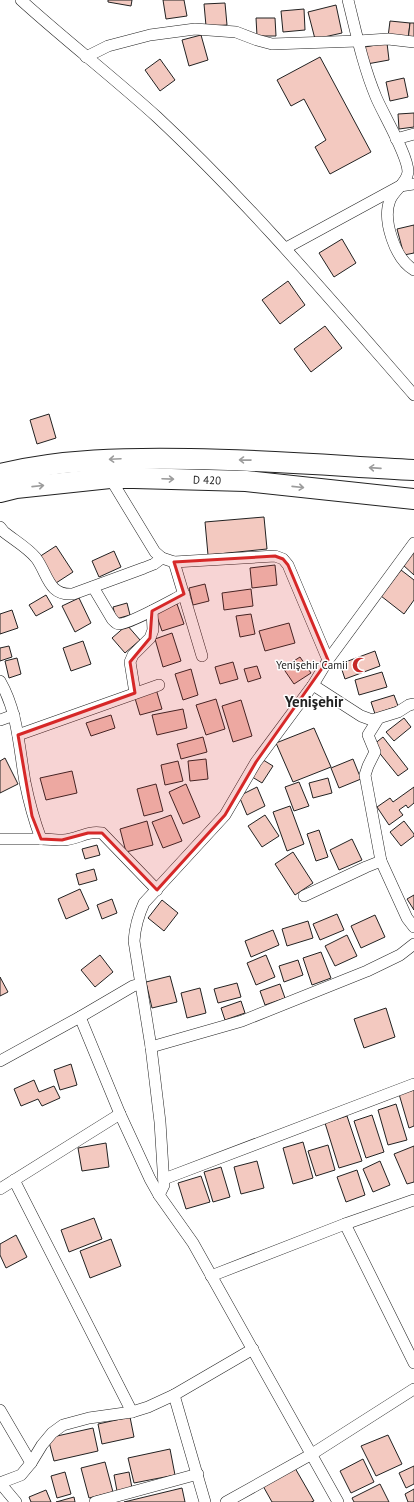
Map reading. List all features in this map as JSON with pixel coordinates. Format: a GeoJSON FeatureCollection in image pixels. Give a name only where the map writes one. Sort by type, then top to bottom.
{"type":"FeatureCollection","features":[{"type":"Feature","properties":{"kind":"highway"},"geometry":{"type":"LineString","coordinates":[[0,474],[20,469],[85,461],[140,458],[249,460],[414,470]]}},
{"type":"Feature","properties":{"kind":"highway","name":"D 420"},"geometry":{"type":"LineString","coordinates":[[0,492],[16,488],[110,478],[134,478],[246,481],[414,499]]}},
{"type":"Feature","properties":{"kind":"street"},"geometry":{"type":"LineString","coordinates":[[21,0],[156,117],[211,171],[286,248],[414,395]]}},
{"type":"Feature","properties":{"kind":"street"},"geometry":{"type":"LineString","coordinates":[[348,0],[358,41],[375,96],[396,139],[405,160],[408,172],[406,180],[390,199],[386,216],[389,232],[402,260],[414,270]]}},
{"type":"Feature","properties":{"kind":"street"},"geometry":{"type":"LineString","coordinates":[[86,57],[108,46],[150,35],[195,29],[236,32],[272,44],[388,39],[414,42]]}},
{"type":"Feature","properties":{"kind":"street"},"geometry":{"type":"LineString","coordinates":[[396,139],[414,134]]}},
{"type":"Feature","properties":{"kind":"street"},"geometry":{"type":"LineString","coordinates":[[286,248],[400,186],[414,184]]}},
{"type":"Feature","properties":{"kind":"street"},"geometry":{"type":"LineString","coordinates":[[110,478],[155,552],[162,558],[174,562],[275,556],[283,559],[288,565],[328,660]]}},
{"type":"Feature","properties":{"kind":"street"},"geometry":{"type":"LineString","coordinates":[[0,527],[4,532],[36,557],[54,588],[59,593],[73,594],[154,564],[162,558]]}},
{"type":"Feature","properties":{"kind":"street"},"geometry":{"type":"LineString","coordinates":[[158,1195],[163,1189],[164,1179],[160,1122],[134,941],[134,929],[138,915],[144,903],[225,815],[256,762],[313,685],[328,660],[414,543]]}},
{"type":"Feature","properties":{"kind":"street"},"geometry":{"type":"LineString","coordinates":[[174,562],[202,656]]}},
{"type":"Feature","properties":{"kind":"street"},"geometry":{"type":"LineString","coordinates":[[93,587],[115,622],[119,624],[125,623],[184,594]]}},
{"type":"Feature","properties":{"kind":"street"},"geometry":{"type":"LineString","coordinates":[[135,693],[130,662],[133,655],[150,638],[153,630],[152,610]]}},
{"type":"Feature","properties":{"kind":"street"},"geometry":{"type":"LineString","coordinates":[[0,681],[7,693],[14,715],[32,816],[41,839]]}},
{"type":"Feature","properties":{"kind":"street"},"geometry":{"type":"LineString","coordinates":[[18,734],[159,685]]}},
{"type":"Feature","properties":{"kind":"street"},"geometry":{"type":"LineString","coordinates":[[313,685],[361,716],[372,720],[398,712],[409,705],[414,704]]}},
{"type":"Feature","properties":{"kind":"street"},"geometry":{"type":"LineString","coordinates":[[0,720],[14,715]]}},
{"type":"Feature","properties":{"kind":"street"},"geometry":{"type":"LineString","coordinates":[[378,719],[368,735],[375,752],[365,775],[382,861],[407,918],[414,927]]}},
{"type":"Feature","properties":{"kind":"street"},"geometry":{"type":"LineString","coordinates":[[0,839],[62,840],[72,839],[88,833],[102,833],[156,890]]}},
{"type":"Feature","properties":{"kind":"street"},"geometry":{"type":"LineString","coordinates":[[304,896],[382,861]]}},
{"type":"Feature","properties":{"kind":"street"},"geometry":{"type":"LineString","coordinates":[[150,1047],[242,1021],[367,971],[400,955],[414,944]]}},
{"type":"Feature","properties":{"kind":"street"},"geometry":{"type":"LineString","coordinates":[[0,1060],[140,984]]}},
{"type":"Feature","properties":{"kind":"street"},"geometry":{"type":"LineString","coordinates":[[80,1017],[120,1114],[150,1180],[158,1195],[193,1243],[338,1502]]}},
{"type":"Feature","properties":{"kind":"street"},"geometry":{"type":"LineString","coordinates":[[164,1179],[414,1084]]}},
{"type":"Feature","properties":{"kind":"street"},"geometry":{"type":"LineString","coordinates":[[0,1189],[120,1114]]}},
{"type":"Feature","properties":{"kind":"street"},"geometry":{"type":"LineString","coordinates":[[14,1180],[132,1412]]}},
{"type":"Feature","properties":{"kind":"street"},"geometry":{"type":"LineString","coordinates":[[211,1276],[345,1224],[414,1200]]}},
{"type":"Feature","properties":{"kind":"street"},"geometry":{"type":"LineString","coordinates":[[345,1224],[414,1363]]}},
{"type":"Feature","properties":{"kind":"street"},"geometry":{"type":"LineString","coordinates":[[16,1502],[0,1483],[21,1475],[31,1464],[42,1445],[52,1433],[63,1425],[89,1418],[132,1412],[148,1407],[174,1395],[253,1349]]}},
{"type":"Feature","properties":{"kind":"street"},"geometry":{"type":"LineString","coordinates":[[226,1502],[312,1454],[414,1389]]}},
{"type":"Feature","properties":{"kind":"street"},"geometry":{"type":"LineString","coordinates":[[174,1395],[198,1474],[204,1502]]}},
{"type":"Feature","properties":{"kind":"street"},"geometry":{"type":"LineString","coordinates":[[0,1410],[31,1464]]}},
{"type":"Feature","properties":{"kind":"street"},"geometry":{"type":"LineString","coordinates":[[95,1502],[198,1474]]}},
{"type":"Feature","properties":{"kind":"highlighted area"},"geometry":{"type":"Polygon","coordinates":[[[275,556],[283,559],[288,565],[328,660],[256,762],[225,815],[157,890],[102,833],[88,833],[62,840],[41,839],[32,816],[18,735],[135,693],[130,662],[150,638],[152,611],[184,594],[174,562],[275,556]]]}},
{"type":"Feature","properties":{"kind":"building"},"geometry":{"type":"Polygon","coordinates":[[[108,0],[132,0],[131,6],[108,2],[108,0]]]}},
{"type":"Feature","properties":{"kind":"building"},"geometry":{"type":"Polygon","coordinates":[[[163,0],[184,0],[187,16],[166,19],[163,0]]]}},
{"type":"Feature","properties":{"kind":"building"},"geometry":{"type":"Polygon","coordinates":[[[225,3],[227,25],[206,26],[204,4],[225,3]]]}},
{"type":"Feature","properties":{"kind":"building"},"geometry":{"type":"Polygon","coordinates":[[[336,5],[342,33],[315,39],[308,12],[336,5]]]}},
{"type":"Feature","properties":{"kind":"building"},"geometry":{"type":"Polygon","coordinates":[[[304,9],[305,30],[283,32],[281,11],[304,9]]]}},
{"type":"Feature","properties":{"kind":"building"},"geometry":{"type":"Polygon","coordinates":[[[256,18],[275,18],[276,36],[257,36],[256,18]]]}},
{"type":"Feature","properties":{"kind":"building"},"geometry":{"type":"Polygon","coordinates":[[[390,21],[410,23],[408,40],[388,37],[390,21]]]}},
{"type":"Feature","properties":{"kind":"building"},"geometry":{"type":"Polygon","coordinates":[[[410,23],[414,23],[414,40],[408,40],[410,23]]]}},
{"type":"Feature","properties":{"kind":"building"},"geometry":{"type":"Polygon","coordinates":[[[201,35],[208,60],[189,66],[182,40],[201,35]]]}},
{"type":"Feature","properties":{"kind":"building"},"geometry":{"type":"Polygon","coordinates":[[[387,43],[389,60],[367,64],[365,47],[387,43]]]}},
{"type":"Feature","properties":{"kind":"building"},"geometry":{"type":"Polygon","coordinates":[[[320,57],[371,152],[330,174],[315,147],[326,140],[304,99],[291,106],[277,80],[320,57]]]}},
{"type":"Feature","properties":{"kind":"building"},"geometry":{"type":"Polygon","coordinates":[[[160,59],[175,80],[160,91],[145,70],[160,59]]]}},
{"type":"Feature","properties":{"kind":"building"},"geometry":{"type":"Polygon","coordinates":[[[404,78],[408,97],[390,101],[386,82],[404,78]]]}},
{"type":"Feature","properties":{"kind":"building"},"geometry":{"type":"Polygon","coordinates":[[[414,113],[414,127],[399,129],[398,114],[414,113]]]}},
{"type":"Feature","properties":{"kind":"building"},"geometry":{"type":"Polygon","coordinates":[[[414,225],[414,253],[404,255],[397,229],[414,225]]]}},
{"type":"Feature","properties":{"kind":"building"},"geometry":{"type":"Polygon","coordinates":[[[342,239],[356,263],[334,277],[319,253],[342,239]]]}},
{"type":"Feature","properties":{"kind":"building"},"geometry":{"type":"Polygon","coordinates":[[[288,281],[305,305],[280,324],[262,300],[288,281]]]}},
{"type":"Feature","properties":{"kind":"building"},"geometry":{"type":"Polygon","coordinates":[[[325,326],[342,348],[311,372],[294,349],[325,326]]]}},
{"type":"Feature","properties":{"kind":"building"},"geometry":{"type":"Polygon","coordinates":[[[49,414],[56,438],[37,444],[30,420],[49,414]]]}},
{"type":"Feature","properties":{"kind":"building"},"geometry":{"type":"Polygon","coordinates":[[[264,517],[267,549],[208,555],[205,522],[264,517]]]}},
{"type":"Feature","properties":{"kind":"building"},"geometry":{"type":"Polygon","coordinates":[[[56,546],[73,572],[56,583],[39,557],[56,546]]]}},
{"type":"Feature","properties":{"kind":"building"},"geometry":{"type":"Polygon","coordinates":[[[114,551],[121,567],[99,577],[92,561],[114,551]]]}},
{"type":"Feature","properties":{"kind":"building"},"geometry":{"type":"Polygon","coordinates":[[[413,552],[414,553],[414,575],[403,565],[413,552]]]}},
{"type":"Feature","properties":{"kind":"building"},"geometry":{"type":"Polygon","coordinates":[[[275,565],[277,585],[252,588],[250,568],[275,565]]]}},
{"type":"Feature","properties":{"kind":"building"},"geometry":{"type":"Polygon","coordinates":[[[401,570],[414,580],[414,600],[404,614],[381,596],[401,570]]]}},
{"type":"Feature","properties":{"kind":"building"},"geometry":{"type":"Polygon","coordinates":[[[205,584],[209,601],[193,605],[189,588],[205,584]]]}},
{"type":"Feature","properties":{"kind":"building"},"geometry":{"type":"Polygon","coordinates":[[[251,589],[253,606],[224,610],[222,593],[251,589]]]}},
{"type":"Feature","properties":{"kind":"building"},"geometry":{"type":"Polygon","coordinates":[[[46,595],[53,607],[36,616],[29,605],[46,595]]]}},
{"type":"Feature","properties":{"kind":"building"},"geometry":{"type":"Polygon","coordinates":[[[79,598],[91,623],[75,632],[62,606],[79,598]]]}},
{"type":"Feature","properties":{"kind":"building"},"geometry":{"type":"Polygon","coordinates":[[[127,603],[130,615],[116,619],[113,607],[127,603]]]}},
{"type":"Feature","properties":{"kind":"building"},"geometry":{"type":"Polygon","coordinates":[[[177,604],[184,624],[162,631],[155,611],[177,604]]]}},
{"type":"Feature","properties":{"kind":"building"},"geometry":{"type":"Polygon","coordinates":[[[12,610],[18,628],[0,634],[0,614],[12,610]]]}},
{"type":"Feature","properties":{"kind":"building"},"geometry":{"type":"Polygon","coordinates":[[[251,614],[255,634],[240,637],[236,616],[251,614]]]}},
{"type":"Feature","properties":{"kind":"building"},"geometry":{"type":"Polygon","coordinates":[[[289,623],[295,643],[265,651],[259,631],[289,623]]]}},
{"type":"Feature","properties":{"kind":"building"},"geometry":{"type":"Polygon","coordinates":[[[127,625],[140,640],[125,653],[112,638],[127,625]]]}},
{"type":"Feature","properties":{"kind":"building"},"geometry":{"type":"Polygon","coordinates":[[[172,633],[181,661],[163,667],[155,639],[172,633]]]}},
{"type":"Feature","properties":{"kind":"building"},"geometry":{"type":"Polygon","coordinates":[[[83,641],[91,664],[71,671],[63,648],[83,641]]]}},
{"type":"Feature","properties":{"kind":"building"},"geometry":{"type":"Polygon","coordinates":[[[9,646],[12,657],[0,661],[0,648],[9,646]]]}},
{"type":"Feature","properties":{"kind":"building","name":"Yenişehir Camii"},"geometry":{"type":"Polygon","coordinates":[[[375,651],[380,666],[345,679],[340,664],[375,651]]]}},
{"type":"Feature","properties":{"kind":"building"},"geometry":{"type":"Polygon","coordinates":[[[300,657],[311,673],[294,684],[283,668],[300,657]]]}},
{"type":"Feature","properties":{"kind":"building"},"geometry":{"type":"Polygon","coordinates":[[[17,658],[21,674],[9,678],[5,661],[17,658]]]}},
{"type":"Feature","properties":{"kind":"building"},"geometry":{"type":"Polygon","coordinates":[[[233,662],[238,679],[220,684],[215,667],[233,662]]]}},
{"type":"Feature","properties":{"kind":"building"},"geometry":{"type":"Polygon","coordinates":[[[257,666],[261,678],[248,682],[244,669],[257,666]]]}},
{"type":"Feature","properties":{"kind":"building"},"geometry":{"type":"Polygon","coordinates":[[[191,669],[198,695],[183,700],[175,674],[191,669]]]}},
{"type":"Feature","properties":{"kind":"building"},"geometry":{"type":"Polygon","coordinates":[[[382,672],[387,687],[359,695],[355,680],[382,672]]]}},
{"type":"Feature","properties":{"kind":"building"},"geometry":{"type":"Polygon","coordinates":[[[156,689],[162,709],[140,715],[134,695],[156,689]]]}},
{"type":"Feature","properties":{"kind":"building"},"geometry":{"type":"Polygon","coordinates":[[[394,695],[398,706],[375,714],[371,702],[394,695]]]}},
{"type":"Feature","properties":{"kind":"building"},"geometry":{"type":"Polygon","coordinates":[[[216,699],[225,729],[206,735],[196,705],[216,699]]]}},
{"type":"Feature","properties":{"kind":"building"},"geometry":{"type":"Polygon","coordinates":[[[241,700],[252,736],[233,742],[222,706],[241,700]]]}},
{"type":"Feature","properties":{"kind":"building"},"geometry":{"type":"Polygon","coordinates":[[[183,709],[187,728],[157,735],[152,715],[183,709]]]}},
{"type":"Feature","properties":{"kind":"building"},"geometry":{"type":"Polygon","coordinates":[[[111,715],[115,728],[91,736],[86,723],[111,715]]]}},
{"type":"Feature","properties":{"kind":"building"},"geometry":{"type":"Polygon","coordinates":[[[404,718],[411,727],[394,741],[386,732],[404,718]]]}},
{"type":"Feature","properties":{"kind":"building"},"geometry":{"type":"Polygon","coordinates":[[[314,728],[331,767],[293,782],[276,743],[314,728]]]}},
{"type":"Feature","properties":{"kind":"building"},"geometry":{"type":"Polygon","coordinates":[[[203,737],[207,752],[181,759],[177,744],[203,737]]]}},
{"type":"Feature","properties":{"kind":"building"},"geometry":{"type":"Polygon","coordinates":[[[383,737],[408,769],[398,776],[373,745],[383,737]]]}},
{"type":"Feature","properties":{"kind":"building"},"geometry":{"type":"Polygon","coordinates":[[[5,758],[18,784],[0,793],[0,761],[5,758]]]}},
{"type":"Feature","properties":{"kind":"building"},"geometry":{"type":"Polygon","coordinates":[[[260,758],[273,766],[262,783],[249,775],[260,758]]]}},
{"type":"Feature","properties":{"kind":"building"},"geometry":{"type":"Polygon","coordinates":[[[206,759],[208,779],[190,781],[188,761],[206,759]]]}},
{"type":"Feature","properties":{"kind":"building"},"geometry":{"type":"Polygon","coordinates":[[[353,759],[361,779],[339,788],[331,768],[353,759]]]}},
{"type":"Feature","properties":{"kind":"building"},"geometry":{"type":"Polygon","coordinates":[[[178,761],[183,781],[165,785],[161,765],[178,761]]]}},
{"type":"Feature","properties":{"kind":"building"},"geometry":{"type":"Polygon","coordinates":[[[72,771],[77,793],[46,800],[40,778],[72,771]]]}},
{"type":"Feature","properties":{"kind":"building"},"geometry":{"type":"Polygon","coordinates":[[[328,778],[332,793],[313,798],[309,783],[328,778]]]}},
{"type":"Feature","properties":{"kind":"building"},"geometry":{"type":"Polygon","coordinates":[[[299,782],[309,806],[294,811],[285,787],[299,782]]]}},
{"type":"Feature","properties":{"kind":"building"},"geometry":{"type":"Polygon","coordinates":[[[156,784],[163,811],[144,816],[137,789],[156,784]]]}},
{"type":"Feature","properties":{"kind":"building"},"geometry":{"type":"Polygon","coordinates":[[[186,784],[200,817],[183,824],[169,792],[186,784]]]}},
{"type":"Feature","properties":{"kind":"building"},"geometry":{"type":"Polygon","coordinates":[[[257,787],[265,806],[247,815],[239,796],[257,787]]]}},
{"type":"Feature","properties":{"kind":"building"},"geometry":{"type":"Polygon","coordinates":[[[414,787],[414,803],[408,808],[406,805],[399,810],[403,815],[389,825],[377,807],[390,798],[393,802],[414,787]]]}},
{"type":"Feature","properties":{"kind":"building"},"geometry":{"type":"Polygon","coordinates":[[[290,806],[304,844],[287,851],[273,812],[290,806]]]}},
{"type":"Feature","properties":{"kind":"building"},"geometry":{"type":"Polygon","coordinates":[[[171,815],[182,841],[163,848],[152,822],[171,815]]]}},
{"type":"Feature","properties":{"kind":"building"},"geometry":{"type":"Polygon","coordinates":[[[265,815],[279,836],[262,847],[248,826],[265,815]]]}},
{"type":"Feature","properties":{"kind":"building"},"geometry":{"type":"Polygon","coordinates":[[[147,821],[153,845],[126,852],[120,829],[147,821]]]}},
{"type":"Feature","properties":{"kind":"building"},"geometry":{"type":"Polygon","coordinates":[[[404,821],[414,836],[401,846],[390,832],[404,821]]]}},
{"type":"Feature","properties":{"kind":"building"},"geometry":{"type":"Polygon","coordinates":[[[319,830],[328,857],[316,861],[307,834],[319,830]]]}},
{"type":"Feature","properties":{"kind":"building"},"geometry":{"type":"Polygon","coordinates":[[[352,839],[362,860],[339,870],[330,850],[352,839]]]}},
{"type":"Feature","properties":{"kind":"building"},"geometry":{"type":"Polygon","coordinates":[[[97,845],[100,855],[85,859],[82,849],[97,845]]]}},
{"type":"Feature","properties":{"kind":"building"},"geometry":{"type":"Polygon","coordinates":[[[293,852],[313,883],[295,895],[275,864],[293,852]]]}},
{"type":"Feature","properties":{"kind":"building"},"geometry":{"type":"Polygon","coordinates":[[[94,869],[97,880],[79,885],[76,874],[94,869]]]}},
{"type":"Feature","properties":{"kind":"building"},"geometry":{"type":"Polygon","coordinates":[[[80,889],[89,909],[66,919],[58,899],[80,889]]]}},
{"type":"Feature","properties":{"kind":"building"},"geometry":{"type":"Polygon","coordinates":[[[414,895],[414,910],[407,899],[414,895]]]}},
{"type":"Feature","properties":{"kind":"building"},"geometry":{"type":"Polygon","coordinates":[[[112,899],[117,913],[102,919],[97,905],[112,899]]]}},
{"type":"Feature","properties":{"kind":"building"},"geometry":{"type":"Polygon","coordinates":[[[162,900],[178,913],[164,931],[148,918],[162,900]]]}},
{"type":"Feature","properties":{"kind":"building"},"geometry":{"type":"Polygon","coordinates":[[[337,914],[344,930],[320,940],[313,924],[337,914]]]}},
{"type":"Feature","properties":{"kind":"building"},"geometry":{"type":"Polygon","coordinates":[[[375,915],[385,937],[361,948],[351,926],[375,915]]]}},
{"type":"Feature","properties":{"kind":"building"},"geometry":{"type":"Polygon","coordinates":[[[308,921],[313,938],[287,946],[282,929],[308,921]]]}},
{"type":"Feature","properties":{"kind":"building"},"geometry":{"type":"Polygon","coordinates":[[[273,930],[279,945],[251,957],[245,941],[273,930]]]}},
{"type":"Feature","properties":{"kind":"building"},"geometry":{"type":"Polygon","coordinates":[[[347,935],[357,956],[335,966],[325,946],[347,935]]]}},
{"type":"Feature","properties":{"kind":"building"},"geometry":{"type":"Polygon","coordinates":[[[321,952],[331,978],[312,985],[303,958],[321,952]]]}},
{"type":"Feature","properties":{"kind":"building"},"geometry":{"type":"Polygon","coordinates":[[[100,955],[113,972],[95,987],[81,970],[100,955]]]}},
{"type":"Feature","properties":{"kind":"building"},"geometry":{"type":"Polygon","coordinates":[[[266,955],[275,977],[256,985],[247,963],[266,955]]]}},
{"type":"Feature","properties":{"kind":"building"},"geometry":{"type":"Polygon","coordinates":[[[298,960],[303,975],[284,982],[279,966],[298,960]]]}},
{"type":"Feature","properties":{"kind":"building"},"geometry":{"type":"Polygon","coordinates":[[[170,976],[177,1002],[152,1008],[146,982],[170,976]]]}},
{"type":"Feature","properties":{"kind":"building"},"geometry":{"type":"Polygon","coordinates":[[[0,977],[8,992],[0,996],[0,977]]]}},
{"type":"Feature","properties":{"kind":"building"},"geometry":{"type":"Polygon","coordinates":[[[237,983],[241,997],[218,1003],[214,989],[237,983]]]}},
{"type":"Feature","properties":{"kind":"building"},"geometry":{"type":"Polygon","coordinates":[[[280,984],[285,998],[265,1005],[260,991],[280,984]]]}},
{"type":"Feature","properties":{"kind":"building"},"geometry":{"type":"Polygon","coordinates":[[[200,988],[206,1013],[187,1018],[181,993],[200,988]]]}},
{"type":"Feature","properties":{"kind":"building"},"geometry":{"type":"Polygon","coordinates":[[[241,1001],[245,1013],[225,1020],[221,1008],[241,1001]]]}},
{"type":"Feature","properties":{"kind":"building"},"geometry":{"type":"Polygon","coordinates":[[[386,1008],[395,1037],[364,1048],[354,1019],[386,1008]]]}},
{"type":"Feature","properties":{"kind":"building"},"geometry":{"type":"Polygon","coordinates":[[[71,1064],[77,1085],[60,1090],[54,1070],[71,1064]]]}},
{"type":"Feature","properties":{"kind":"building"},"geometry":{"type":"Polygon","coordinates":[[[34,1080],[39,1092],[54,1086],[60,1098],[42,1106],[38,1099],[21,1106],[14,1089],[34,1080]]]}},
{"type":"Feature","properties":{"kind":"building"},"geometry":{"type":"Polygon","coordinates":[[[414,1090],[414,1126],[409,1128],[399,1094],[414,1090]]]}},
{"type":"Feature","properties":{"kind":"building"},"geometry":{"type":"Polygon","coordinates":[[[396,1104],[407,1140],[388,1145],[378,1110],[396,1104]]]}},
{"type":"Feature","properties":{"kind":"building"},"geometry":{"type":"Polygon","coordinates":[[[372,1115],[384,1152],[366,1158],[354,1121],[372,1115]]]}},
{"type":"Feature","properties":{"kind":"building"},"geometry":{"type":"Polygon","coordinates":[[[347,1116],[362,1161],[339,1168],[325,1123],[347,1116]]]}},
{"type":"Feature","properties":{"kind":"building"},"geometry":{"type":"Polygon","coordinates":[[[303,1142],[313,1178],[293,1184],[283,1148],[303,1142]]]}},
{"type":"Feature","properties":{"kind":"building"},"geometry":{"type":"Polygon","coordinates":[[[106,1143],[109,1167],[82,1171],[78,1148],[106,1143]]]}},
{"type":"Feature","properties":{"kind":"building"},"geometry":{"type":"Polygon","coordinates":[[[328,1145],[335,1170],[316,1176],[308,1151],[328,1145]]]}},
{"type":"Feature","properties":{"kind":"building"},"geometry":{"type":"Polygon","coordinates":[[[414,1146],[414,1182],[407,1184],[394,1154],[414,1146]]]}},
{"type":"Feature","properties":{"kind":"building"},"geometry":{"type":"Polygon","coordinates":[[[257,1161],[264,1188],[241,1194],[234,1167],[257,1161]]]}},
{"type":"Feature","properties":{"kind":"building"},"geometry":{"type":"Polygon","coordinates":[[[380,1161],[390,1185],[373,1192],[363,1169],[380,1161]]]}},
{"type":"Feature","properties":{"kind":"building"},"geometry":{"type":"Polygon","coordinates":[[[221,1167],[230,1197],[213,1202],[204,1172],[221,1167]]]}},
{"type":"Feature","properties":{"kind":"building"},"geometry":{"type":"Polygon","coordinates":[[[357,1170],[365,1195],[346,1202],[337,1177],[357,1170]]]}},
{"type":"Feature","properties":{"kind":"building"},"geometry":{"type":"Polygon","coordinates":[[[201,1176],[210,1202],[186,1209],[178,1183],[201,1176]]]}},
{"type":"Feature","properties":{"kind":"building"},"geometry":{"type":"Polygon","coordinates":[[[94,1218],[102,1239],[69,1252],[61,1230],[94,1218]]]}},
{"type":"Feature","properties":{"kind":"building"},"geometry":{"type":"Polygon","coordinates":[[[16,1235],[27,1257],[6,1268],[0,1255],[0,1244],[16,1235]]]}},
{"type":"Feature","properties":{"kind":"building"},"geometry":{"type":"Polygon","coordinates":[[[111,1239],[121,1266],[90,1278],[80,1251],[111,1239]]]}},
{"type":"Feature","properties":{"kind":"building"},"geometry":{"type":"Polygon","coordinates":[[[130,1417],[134,1437],[102,1444],[98,1424],[130,1417]]]}},
{"type":"Feature","properties":{"kind":"building"},"geometry":{"type":"Polygon","coordinates":[[[93,1428],[98,1451],[54,1461],[48,1438],[93,1428]]]}},
{"type":"Feature","properties":{"kind":"building"},"geometry":{"type":"Polygon","coordinates":[[[388,1435],[402,1464],[376,1476],[361,1446],[388,1435]]]}},
{"type":"Feature","properties":{"kind":"building"},"geometry":{"type":"Polygon","coordinates":[[[170,1449],[175,1475],[134,1483],[128,1458],[170,1449]]]}},
{"type":"Feature","properties":{"kind":"building"},"geometry":{"type":"Polygon","coordinates":[[[363,1459],[374,1482],[351,1493],[340,1471],[363,1459]]]}},
{"type":"Feature","properties":{"kind":"building"},"geometry":{"type":"Polygon","coordinates":[[[105,1462],[113,1492],[89,1498],[81,1468],[105,1462]]]}},
{"type":"Feature","properties":{"kind":"building"},"geometry":{"type":"Polygon","coordinates":[[[414,1466],[414,1484],[406,1488],[399,1473],[414,1466]]]}},
{"type":"Feature","properties":{"kind":"building"},"geometry":{"type":"Polygon","coordinates":[[[295,1468],[314,1501],[272,1502],[263,1486],[295,1468]]]}},
{"type":"Feature","properties":{"kind":"building"},"geometry":{"type":"Polygon","coordinates":[[[65,1472],[71,1494],[57,1498],[51,1476],[65,1472]]]}},
{"type":"Feature","properties":{"kind":"building"},"geometry":{"type":"Polygon","coordinates":[[[129,1472],[132,1488],[117,1491],[114,1475],[129,1472]]]}},
{"type":"Feature","properties":{"kind":"building"},"geometry":{"type":"Polygon","coordinates":[[[380,1484],[389,1502],[354,1502],[352,1498],[380,1484]]]}},
{"type":"Feature","properties":{"kind":"building"},"geometry":{"type":"Polygon","coordinates":[[[182,1488],[185,1502],[124,1502],[182,1488]]]}},
{"type":"Feature","properties":{"kind":"building"},"geometry":{"type":"Polygon","coordinates":[[[414,1489],[414,1502],[408,1502],[405,1494],[414,1489]]]}},
{"type":"Feature","properties":{"kind":"building"},"geometry":{"type":"Polygon","coordinates":[[[46,1490],[51,1502],[31,1502],[29,1497],[46,1490]]]}},
{"type":"Feature","properties":{"kind":"building"},"geometry":{"type":"Polygon","coordinates":[[[74,1497],[75,1502],[56,1502],[74,1497]]]}},
{"type":"Feature","properties":{"kind":"place","name":"Yenişehir Camii"},"geometry":{"type":"Point","coordinates":[360,665]}},
{"type":"Feature","properties":{"kind":"district","name":"Yenişehir"},"geometry":{"type":"Point","coordinates":[314,702]}}]}
